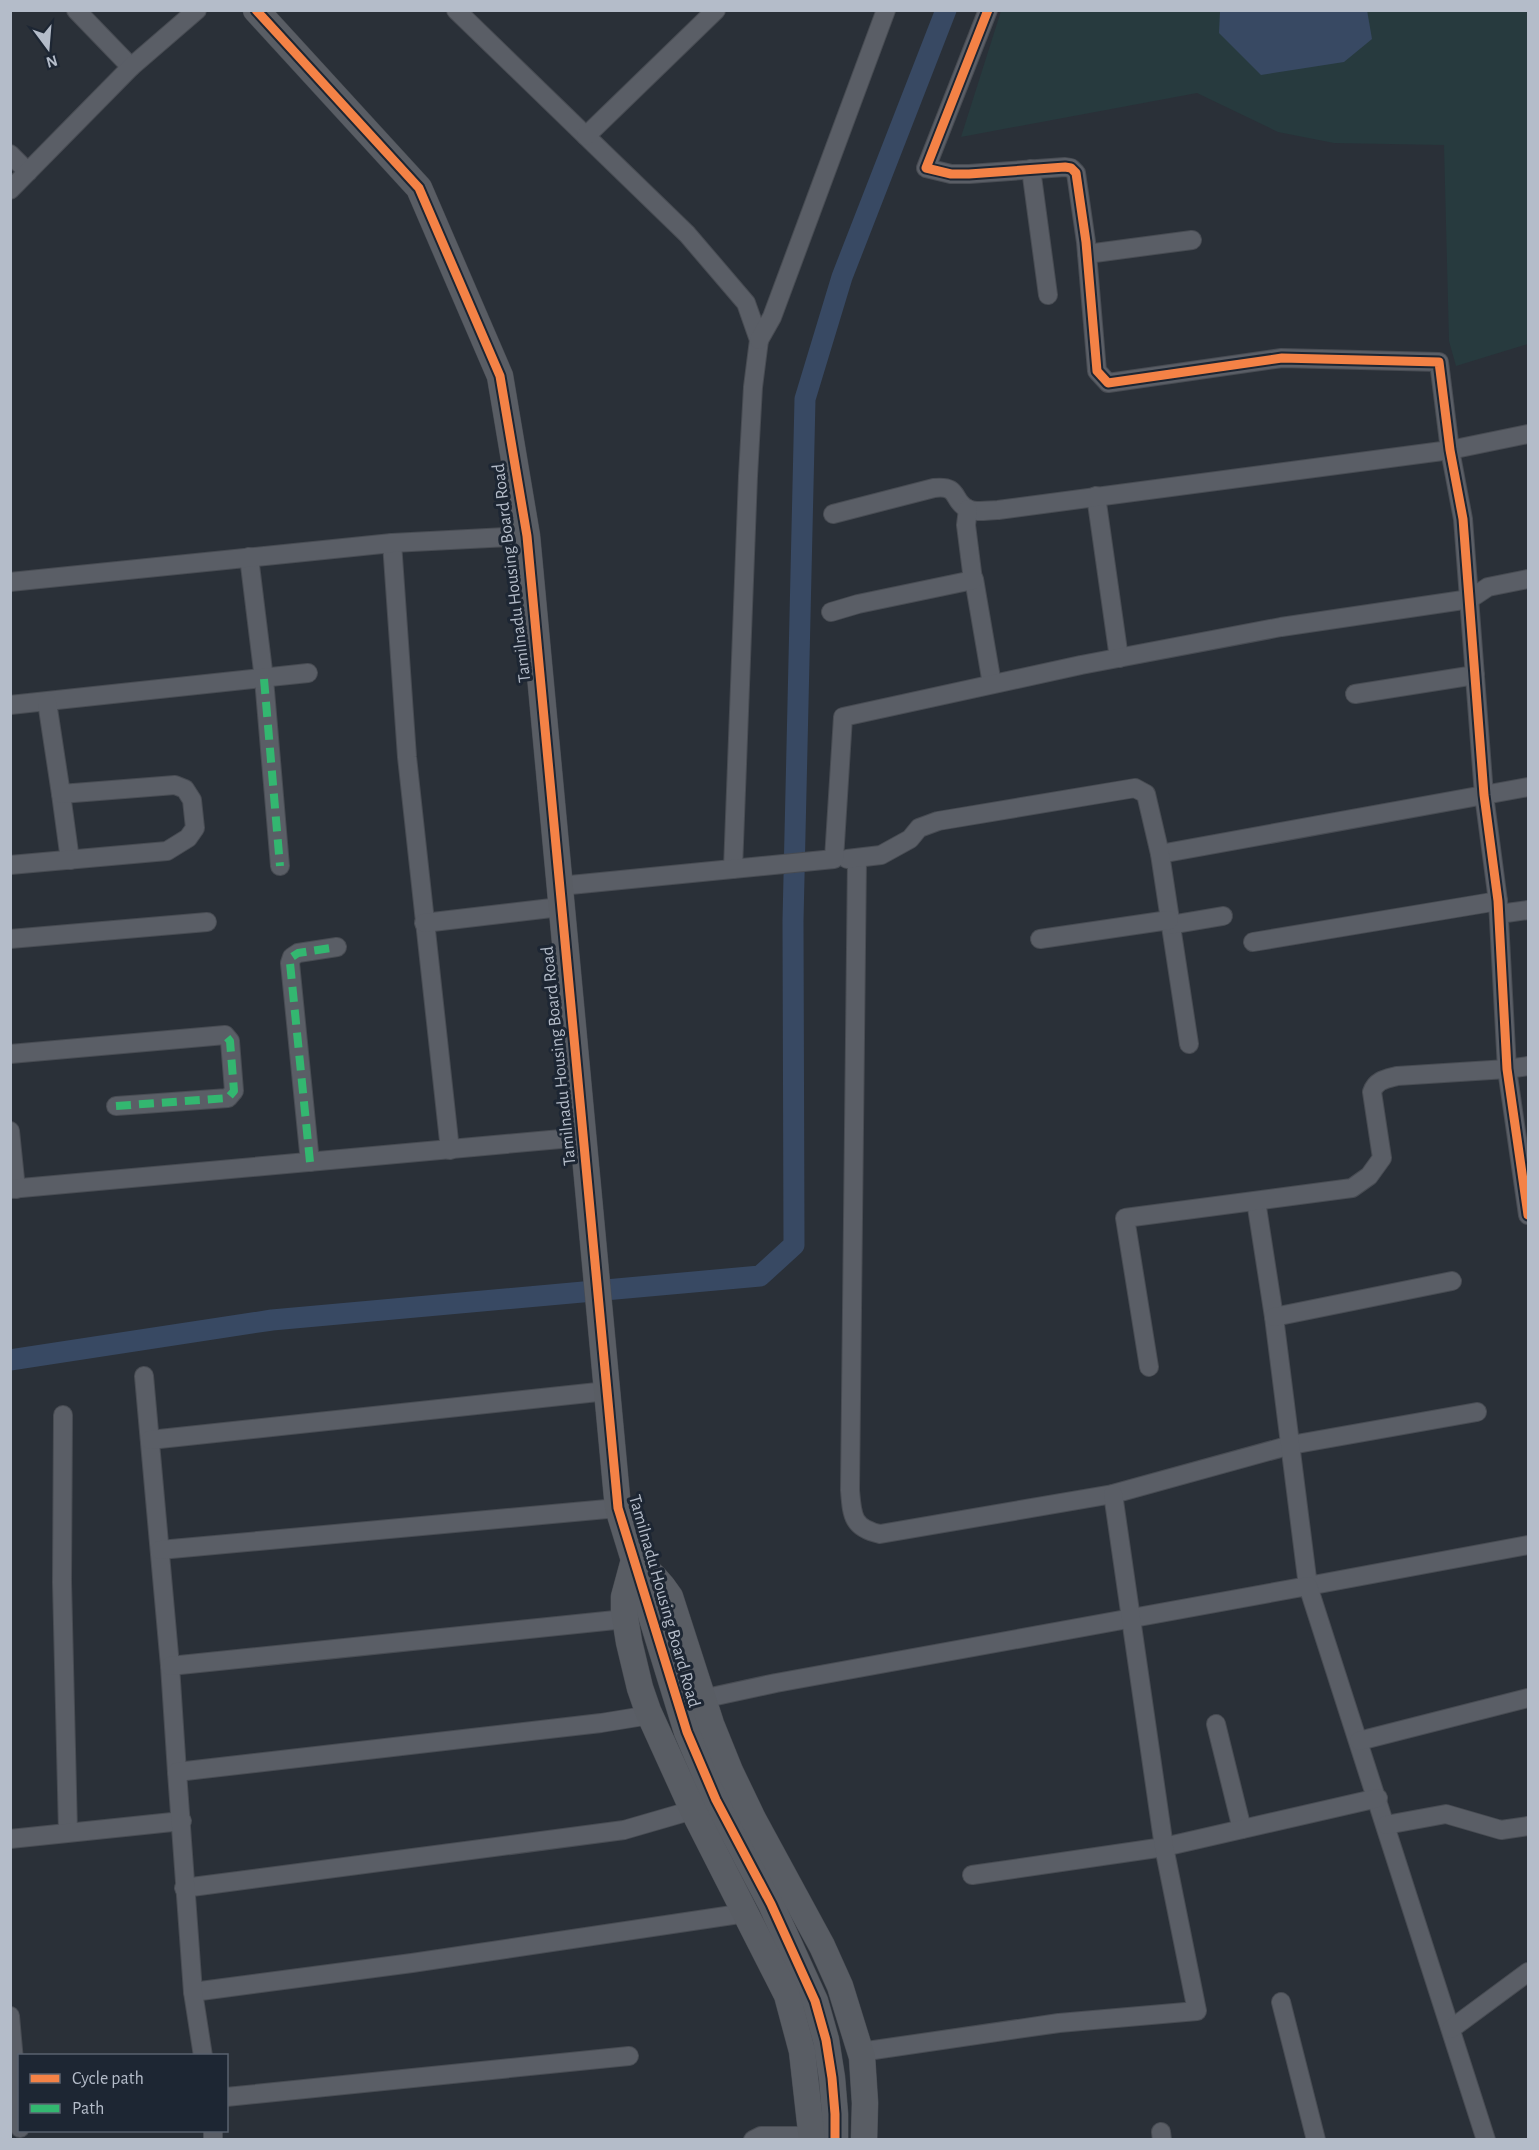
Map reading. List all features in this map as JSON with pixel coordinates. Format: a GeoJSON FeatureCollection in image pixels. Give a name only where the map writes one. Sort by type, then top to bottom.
{"type":"FeatureCollection","features":[{"type":"Feature","properties":{"kind":"street"},"geometry":{"type":"LineString","coordinates":[[76,10],[131,67]]}},
{"type":"Feature","properties":{"kind":"street"},"geometry":{"type":"LineString","coordinates":[[10,190],[131,67],[197,10]]}},
{"type":"Feature","properties":{"kind":"street","name":"Tamilnadu Housing Board Road"},"geometry":{"type":"LineString","coordinates":[[256,10],[419,188],[500,376],[527,536],[618,1508],[687,1732],[700,1765],[771,1904],[815,2001],[826,2040],[832,2078],[820,2138]]}},
{"type":"Feature","properties":{"kind":"street"},"geometry":{"type":"LineString","coordinates":[[456,10],[695,242],[746,303],[759,340]]}},
{"type":"Feature","properties":{"kind":"street"},"geometry":{"type":"LineString","coordinates":[[586,136],[716,10]]}},
{"type":"Feature","properties":{"kind":"street"},"geometry":{"type":"LineString","coordinates":[[733,869],[748,476],[753,387],[759,340],[772,317],[886,10]]}},
{"type":"Feature","properties":{"kind":"street"},"geometry":{"type":"LineString","coordinates":[[988,10],[926,168],[960,174],[1065,167],[1071,168],[1076,173],[1087,254],[1098,371],[1108,383],[1282,358],[1439,362],[1450,450],[1463,519],[1484,795],[1498,908],[1508,1069],[1528,1215]]}},
{"type":"Feature","properties":{"kind":"street"},"geometry":{"type":"LineString","coordinates":[[10,154],[28,172]]}},
{"type":"Feature","properties":{"kind":"street"},"geometry":{"type":"LineString","coordinates":[[1031,169],[1048,295]]}},
{"type":"Feature","properties":{"kind":"street"},"geometry":{"type":"LineString","coordinates":[[1087,254],[1192,240]]}},
{"type":"Feature","properties":{"kind":"street"},"geometry":{"type":"LineString","coordinates":[[833,514],[945,487],[955,491],[960,501],[968,509],[998,510],[1450,450],[1528,434]]}},
{"type":"Feature","properties":{"kind":"street"},"geometry":{"type":"LineString","coordinates":[[1096,496],[1119,658]]}},
{"type":"Feature","properties":{"kind":"street"},"geometry":{"type":"LineString","coordinates":[[968,509],[966,525],[973,580],[992,684]]}},
{"type":"Feature","properties":{"kind":"street"},"geometry":{"type":"LineString","coordinates":[[10,582],[392,543],[527,536]]}},
{"type":"Feature","properties":{"kind":"street"},"geometry":{"type":"LineString","coordinates":[[392,543],[407,757],[450,1150]]}},
{"type":"Feature","properties":{"kind":"street"},"geometry":{"type":"LineString","coordinates":[[249,557],[264,679],[280,866]]}},
{"type":"Feature","properties":{"kind":"street"},"geometry":{"type":"LineString","coordinates":[[825,860],[843,717],[992,684],[1281,627],[1470,598],[1488,587],[1528,579]]}},
{"type":"Feature","properties":{"kind":"street"},"geometry":{"type":"LineString","coordinates":[[831,612],[858,604],[973,580]]}},
{"type":"Feature","properties":{"kind":"street"},"geometry":{"type":"LineString","coordinates":[[10,705],[308,673]]}},
{"type":"Feature","properties":{"kind":"street"},"geometry":{"type":"LineString","coordinates":[[1355,694],[1475,675]]}},
{"type":"Feature","properties":{"kind":"street"},"geometry":{"type":"LineString","coordinates":[[47,702],[70,860]]}},
{"type":"Feature","properties":{"kind":"street"},"geometry":{"type":"LineString","coordinates":[[10,865],[167,851],[188,838],[195,828],[192,800],[185,789],[175,785],[61,794]]}},
{"type":"Feature","properties":{"kind":"street"},"geometry":{"type":"LineString","coordinates":[[1160,854],[1528,786]]}},
{"type":"Feature","properties":{"kind":"street"},"geometry":{"type":"LineString","coordinates":[[424,923],[560,896],[733,869],[881,855],[910,839],[919,828],[938,821],[1135,788],[1146,794],[1160,854],[1189,1044]]}},
{"type":"Feature","properties":{"kind":"street"},"geometry":{"type":"LineString","coordinates":[[857,858],[851,1466],[852,1513],[858,1524],[868,1531],[880,1534],[1113,1494],[1291,1446],[1476,1412]]}},
{"type":"Feature","properties":{"kind":"street"},"geometry":{"type":"LineString","coordinates":[[1253,942],[1498,908],[1528,910]]}},
{"type":"Feature","properties":{"kind":"street"},"geometry":{"type":"LineString","coordinates":[[1040,939],[1223,916]]}},
{"type":"Feature","properties":{"kind":"street"},"geometry":{"type":"LineString","coordinates":[[10,939],[207,922]]}},
{"type":"Feature","properties":{"kind":"street"},"geometry":{"type":"LineString","coordinates":[[310,1162],[290,963],[292,957],[298,953],[336,947]]}},
{"type":"Feature","properties":{"kind":"street"},"geometry":{"type":"LineString","coordinates":[[10,1054],[225,1035],[228,1037],[234,1092],[228,1098],[117,1106]]}},
{"type":"Feature","properties":{"kind":"street"},"geometry":{"type":"LineString","coordinates":[[1149,1366],[1125,1218],[1352,1188],[1369,1176],[1382,1158],[1372,1092],[1374,1085],[1397,1076],[1528,1066]]}},
{"type":"Feature","properties":{"kind":"street"},"geometry":{"type":"LineString","coordinates":[[10,1131],[14,1189],[583,1137]]}},
{"type":"Feature","properties":{"kind":"street"},"geometry":{"type":"LineString","coordinates":[[1256,1201],[1274,1317],[1308,1586],[1486,2139]]}},
{"type":"Feature","properties":{"kind":"street"},"geometry":{"type":"LineString","coordinates":[[1274,1317],[1452,1281]]}},
{"type":"Feature","properties":{"kind":"street"},"geometry":{"type":"LineString","coordinates":[[144,1376],[170,1666],[193,1992],[203,2054]]}},
{"type":"Feature","properties":{"kind":"street"},"geometry":{"type":"LineString","coordinates":[[150,1440],[607,1391]]}},
{"type":"Feature","properties":{"kind":"street"},"geometry":{"type":"LineString","coordinates":[[63,1416],[62,1594],[68,1832]]}},
{"type":"Feature","properties":{"kind":"street"},"geometry":{"type":"LineString","coordinates":[[860,2052],[1059,2023],[1197,2011],[1164,1847],[1113,1494]]}},
{"type":"Feature","properties":{"kind":"street"},"geometry":{"type":"LineString","coordinates":[[160,1550],[618,1508]]}},
{"type":"Feature","properties":{"kind":"street"},"geometry":{"type":"LineString","coordinates":[[702,1699],[776,1683],[1528,1545]]}},
{"type":"Feature","properties":{"kind":"street"},"geometry":{"type":"LineString","coordinates":[[753,2139],[760,2136],[820,2138],[796,2025],[786,1995],[693,1810],[650,1715],[634,1666],[625,1619],[624,1597],[634,1560],[661,1582],[670,1597],[702,1699],[730,1771],[753,1819],[822,1946],[840,1986],[860,2052],[865,2103],[864,2139]]}},
{"type":"Feature","properties":{"kind":"street"},"geometry":{"type":"LineString","coordinates":[[170,1666],[625,1619]]}},
{"type":"Feature","properties":{"kind":"street"},"geometry":{"type":"LineString","coordinates":[[1359,1741],[1528,1698]]}},
{"type":"Feature","properties":{"kind":"street"},"geometry":{"type":"LineString","coordinates":[[177,1772],[601,1723],[650,1715]]}},
{"type":"Feature","properties":{"kind":"street"},"geometry":{"type":"LineString","coordinates":[[1216,1724],[1242,1829]]}},
{"type":"Feature","properties":{"kind":"street"},"geometry":{"type":"LineString","coordinates":[[972,1875],[1164,1847],[1378,1798]]}},
{"type":"Feature","properties":{"kind":"street"},"geometry":{"type":"LineString","coordinates":[[184,1887],[624,1830],[693,1810]]}},
{"type":"Feature","properties":{"kind":"street"},"geometry":{"type":"LineString","coordinates":[[1386,1825],[1446,1814],[1491,1828],[1509,1830],[1528,1826]]}},
{"type":"Feature","properties":{"kind":"street"},"geometry":{"type":"LineString","coordinates":[[10,1839],[182,1821]]}},
{"type":"Feature","properties":{"kind":"street"},"geometry":{"type":"LineString","coordinates":[[193,1992],[412,1963],[746,1913]]}},
{"type":"Feature","properties":{"kind":"street"},"geometry":{"type":"LineString","coordinates":[[1451,2029],[1528,1972]]}},
{"type":"Feature","properties":{"kind":"street"},"geometry":{"type":"LineString","coordinates":[[1281,2002],[1316,2139]]}},
{"type":"Feature","properties":{"kind":"street"},"geometry":{"type":"LineString","coordinates":[[10,2016],[18,2106]]}},
{"type":"Feature","properties":{"kind":"street"},"geometry":{"type":"LineString","coordinates":[[228,2097],[629,2056]]}},
{"type":"Feature","properties":{"kind":"green space"},"geometry":{"type":"Polygon","coordinates":[[[1001,11],[1528,11],[1528,344],[1456,366],[1449,341],[1444,145],[1334,143],[1278,132],[1197,93],[961,137],[1001,11]]]}},
{"type":"Feature","properties":{"kind":"water"},"geometry":{"type":"Polygon","coordinates":[[[1367,10],[1372,39],[1344,62],[1261,75],[1219,33],[1220,11],[1367,10]]]}},
{"type":"Feature","properties":{"kind":"waterway"},"geometry":{"type":"LineString","coordinates":[[10,1360],[272,1320],[760,1276],[794,1245],[793,921],[805,399],[842,277],[946,10]]}},
{"type":"Feature","properties":{"kind":"marked path"},"geometry":{"type":"LineString","coordinates":[[264,679],[280,866]]}},
{"type":"Feature","properties":{"kind":"marked path"},"geometry":{"type":"LineString","coordinates":[[310,1162],[290,963],[292,957],[298,953],[337,947]]}},
{"type":"Feature","properties":{"kind":"marked path"},"geometry":{"type":"LineString","coordinates":[[116,1106],[228,1098],[234,1091],[230,1041],[225,1035]]}},
{"type":"Feature","properties":{"kind":"cycle path"},"geometry":{"type":"LineString","coordinates":[[256,10],[419,188],[500,376],[527,536],[618,1508],[687,1732],[716,1800],[771,1904],[815,2001],[826,2040],[832,2078],[835,2140]]}},
{"type":"Feature","properties":{"kind":"cycle path"},"geometry":{"type":"LineString","coordinates":[[988,10],[926,168],[951,174],[969,174],[1065,167],[1071,168],[1076,173],[1086,242],[1097,371],[1108,383],[1282,358],[1439,362],[1450,450],[1463,519],[1484,795],[1498,901],[1507,1069],[1528,1215]]}}]}
